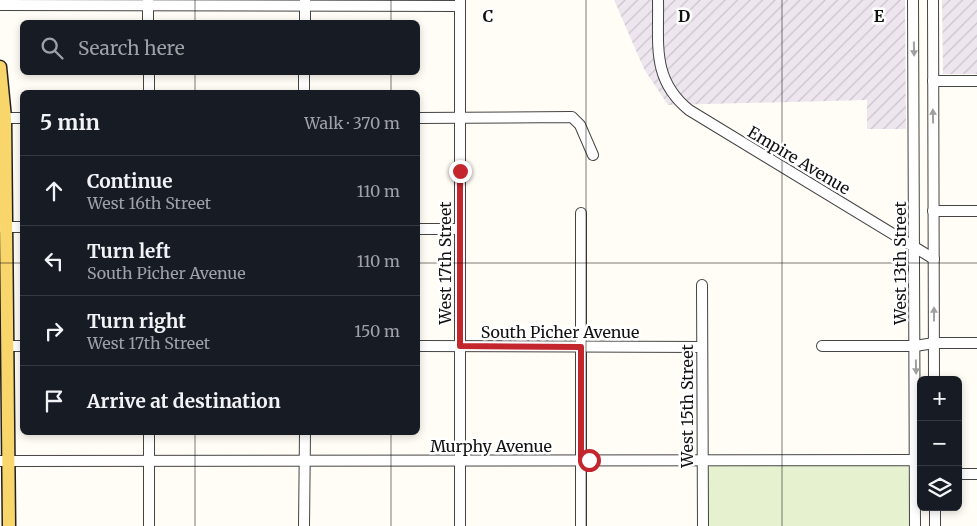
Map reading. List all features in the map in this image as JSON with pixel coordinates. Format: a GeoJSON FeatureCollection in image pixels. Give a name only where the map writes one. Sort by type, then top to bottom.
{"type":"FeatureCollection","features":[{"type":"Feature","properties":{"kind":"main road"},"geometry":{"type":"LineString","coordinates":[[0,67],[7,346],[4,461],[9,526]]}},
{"type":"Feature","properties":{"kind":"street","name":"Empire Avenue"},"geometry":{"type":"LineString","coordinates":[[658,0],[659,66],[676,98],[690,110],[934,259]]}},
{"type":"Feature","properties":{"kind":"street","name":"West 13th Street"},"geometry":{"type":"LineString","coordinates":[[913,0],[915,346],[917,385]]}},
{"type":"Feature","properties":{"kind":"street","name":"West 13th Street"},"geometry":{"type":"LineString","coordinates":[[933,0],[934,376]]}},
{"type":"Feature","properties":{"kind":"street"},"geometry":{"type":"LineString","coordinates":[[148,3],[148,20]]}},
{"type":"Feature","properties":{"kind":"street"},"geometry":{"type":"LineString","coordinates":[[305,3],[305,20]]}},
{"type":"Feature","properties":{"kind":"street"},"geometry":{"type":"LineString","coordinates":[[0,5],[460,3]]}},
{"type":"Feature","properties":{"kind":"street","name":"West 17th Street"},"geometry":{"type":"LineString","coordinates":[[460,3],[460,526]]}},
{"type":"Feature","properties":{"kind":"street"},"geometry":{"type":"LineString","coordinates":[[914,69],[933,69]]}},
{"type":"Feature","properties":{"kind":"street"},"geometry":{"type":"LineString","coordinates":[[149,75],[149,90]]}},
{"type":"Feature","properties":{"kind":"street"},"geometry":{"type":"LineString","coordinates":[[304,75],[304,90]]}},
{"type":"Feature","properties":{"kind":"street"},"geometry":{"type":"LineString","coordinates":[[933,81],[977,81]]}},
{"type":"Feature","properties":{"kind":"street"},"geometry":{"type":"LineString","coordinates":[[914,97],[933,98]]}},
{"type":"Feature","properties":{"kind":"street"},"geometry":{"type":"LineString","coordinates":[[420,118],[572,117],[580,126],[593,154]]}},
{"type":"Feature","properties":{"kind":"street"},"geometry":{"type":"LineString","coordinates":[[2,118],[20,118]]}},
{"type":"Feature","properties":{"kind":"street"},"geometry":{"type":"LineString","coordinates":[[914,146],[933,146]]}},
{"type":"Feature","properties":{"kind":"street"},"geometry":{"type":"LineString","coordinates":[[914,173],[933,173]]}},
{"type":"Feature","properties":{"kind":"street"},"geometry":{"type":"LineString","coordinates":[[915,221],[933,216],[977,211]]}},
{"type":"Feature","properties":{"kind":"street"},"geometry":{"type":"LineString","coordinates":[[581,213],[581,526]]}},
{"type":"Feature","properties":{"kind":"street"},"geometry":{"type":"LineString","coordinates":[[3,227],[20,227]]}},
{"type":"Feature","properties":{"kind":"street"},"geometry":{"type":"LineString","coordinates":[[420,229],[460,229]]}},
{"type":"Feature","properties":{"kind":"street"},"geometry":{"type":"LineString","coordinates":[[915,278],[934,278]]}},
{"type":"Feature","properties":{"kind":"street","name":"West 15th Street"},"geometry":{"type":"LineString","coordinates":[[702,285],[703,526]]}},
{"type":"Feature","properties":{"kind":"street"},"geometry":{"type":"LineString","coordinates":[[822,346],[915,346],[934,343],[977,343]]}},
{"type":"Feature","properties":{"kind":"street"},"geometry":{"type":"LineString","coordinates":[[7,346],[20,346]]}},
{"type":"Feature","properties":{"kind":"street","name":"South Picher Avenue"},"geometry":{"type":"LineString","coordinates":[[420,346],[702,348]]}},
{"type":"Feature","properties":{"kind":"street"},"geometry":{"type":"LineString","coordinates":[[148,435],[149,526]]}},
{"type":"Feature","properties":{"kind":"street"},"geometry":{"type":"LineString","coordinates":[[304,435],[304,526]]}},
{"type":"Feature","properties":{"kind":"street","name":"Murphy Avenue"},"geometry":{"type":"LineString","coordinates":[[4,461],[581,460],[917,462]]}},
{"type":"Feature","properties":{"kind":"street","name":"West 13th Street"},"geometry":{"type":"LineString","coordinates":[[915,526],[918,466]]}},
{"type":"Feature","properties":{"kind":"street"},"geometry":{"type":"LineString","coordinates":[[962,474],[977,474]]}},
{"type":"Feature","properties":{"kind":"street"},"geometry":{"type":"LineString","coordinates":[[935,511],[935,526]]}},
{"type":"Feature","properties":{"kind":"shaded area"},"geometry":{"type":"Polygon","coordinates":[[[614,0],[905,0],[906,129],[867,129],[867,100],[668,105],[644,69],[614,0]]]}},
{"type":"Feature","properties":{"kind":"shaded area"},"geometry":{"type":"Polygon","coordinates":[[[942,0],[977,0],[977,74],[943,74],[942,0]]]}},
{"type":"Feature","properties":{"kind":"green space"},"geometry":{"type":"Polygon","coordinates":[[[711,465],[908,465],[912,526],[708,526],[708,470],[711,465]]]}},
{"type":"Feature","properties":{"kind":"route"},"geometry":{"type":"LineString","coordinates":[[460,171],[460,346],[581,347],[581,460],[589,460]]}}]}
